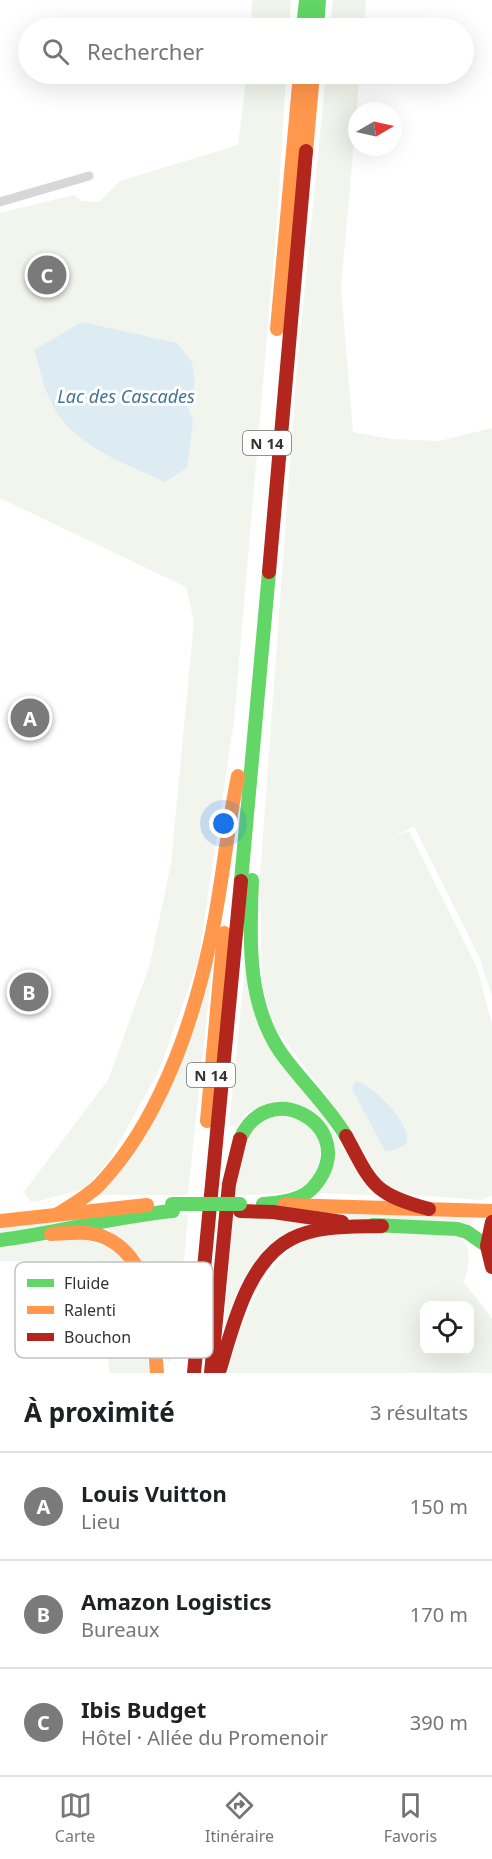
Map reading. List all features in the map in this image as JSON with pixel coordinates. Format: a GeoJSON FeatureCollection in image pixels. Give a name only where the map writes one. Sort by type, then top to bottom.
{"type":"FeatureCollection","features":[{"type":"Feature","properties":{"kind":"main road"},"geometry":{"type":"LineString","coordinates":[[304,18],[306,0]]}},
{"type":"Feature","properties":{"kind":"main road"},"geometry":{"type":"LineString","coordinates":[[318,18],[319,0]]}},
{"type":"Feature","properties":{"kind":"main road","name":"N 14"},"geometry":{"type":"LineString","coordinates":[[193,1262],[299,84]]}},
{"type":"Feature","properties":{"kind":"main road","name":"N 14"},"geometry":{"type":"LineString","coordinates":[[204,1262],[312,84]]}},
{"type":"Feature","properties":{"kind":"main road"},"geometry":{"type":"LineString","coordinates":[[58,1214],[97,1187],[126,1150],[150,1108],[177,1046],[196,995],[208,947],[227,823],[238,776]]}},
{"type":"Feature","properties":{"kind":"main road"},"geometry":{"type":"LineString","coordinates":[[249,785],[253,826],[253,965],[258,1002],[268,1031],[281,1054],[336,1119],[365,1176],[375,1188],[390,1198],[429,1209]]}},
{"type":"Feature","properties":{"kind":"main road"},"geometry":{"type":"LineString","coordinates":[[213,1353],[230,1181],[238,1143],[249,1124],[263,1113],[280,1108],[299,1111],[313,1120],[323,1133],[328,1150],[325,1172],[316,1185],[301,1197],[240,1208]]}},
{"type":"Feature","properties":{"kind":"main road"},"geometry":{"type":"LineString","coordinates":[[263,1204],[492,1211]]}},
{"type":"Feature","properties":{"kind":"main road"},"geometry":{"type":"LineString","coordinates":[[0,1240],[51,1234],[172,1208]]}},
{"type":"Feature","properties":{"kind":"main road"},"geometry":{"type":"LineString","coordinates":[[0,1221],[58,1214],[172,1208],[240,1208],[382,1226],[457,1229],[467,1232],[487,1246]]}},
{"type":"Feature","properties":{"kind":"main road"},"geometry":{"type":"LineString","coordinates":[[492,1222],[487,1246],[492,1267]]}},
{"type":"Feature","properties":{"kind":"main road"},"geometry":{"type":"LineString","coordinates":[[219,1373],[243,1303],[268,1259],[282,1244],[309,1233],[382,1226]]}},
{"type":"Feature","properties":{"kind":"main road"},"geometry":{"type":"LineString","coordinates":[[51,1234],[96,1235],[112,1241],[127,1253],[133,1262]]}},
{"type":"Feature","properties":{"kind":"main road"},"geometry":{"type":"LineString","coordinates":[[155,1358],[157,1373]]}},
{"type":"Feature","properties":{"kind":"main road","name":"N 14"},"geometry":{"type":"LineString","coordinates":[[183,1373],[184,1358]]}},
{"type":"Feature","properties":{"kind":"main road","name":"N 14"},"geometry":{"type":"LineString","coordinates":[[194,1373],[195,1358]]}},
{"type":"Feature","properties":{"kind":"main road"},"geometry":{"type":"LineString","coordinates":[[211,1373],[212,1358]]}},
{"type":"Feature","properties":{"kind":"street"},"geometry":{"type":"LineString","coordinates":[[0,202],[89,176]]}},
{"type":"Feature","properties":{"kind":"shaded area"},"geometry":{"type":"Polygon","coordinates":[[[252,0],[291,0],[290,18],[251,18],[252,0]]]}},
{"type":"Feature","properties":{"kind":"shaded area"},"geometry":{"type":"Polygon","coordinates":[[[333,0],[366,0],[365,18],[331,18],[333,0]]]}},
{"type":"Feature","properties":{"kind":"shaded area"},"geometry":{"type":"Polygon","coordinates":[[[246,84],[285,84],[278,208],[234,720],[198,962],[159,1070],[109,1161],[84,1189],[35,1202],[30,1201],[24,1192],[108,1080],[150,964],[171,864],[194,621],[186,587],[0,498],[0,213],[74,195],[82,201],[99,202],[120,181],[238,145],[246,84]]]}},
{"type":"Feature","properties":{"kind":"shaded area"},"geometry":{"type":"Polygon","coordinates":[[[325,84],[359,84],[358,102],[348,102],[348,156],[353,156],[341,287],[353,432],[391,439],[439,441],[492,428],[492,996],[480,959],[414,826],[394,837],[409,831],[477,968],[492,1024],[492,1195],[481,1200],[404,1194],[383,1183],[325,1093],[275,1028],[262,984],[260,878],[297,367],[325,84]]]}},
{"type":"Feature","properties":{"kind":"shaded area"},"geometry":{"type":"Polygon","coordinates":[[[213,958],[188,1195],[97,1195],[113,1179],[213,958]]]}},
{"type":"Feature","properties":{"kind":"shaded area"},"geometry":{"type":"Polygon","coordinates":[[[245,968],[251,991],[371,1195],[316,1193],[333,1136],[265,1104],[246,1114],[237,1127],[229,1126],[245,968]]]}},
{"type":"Feature","properties":{"kind":"shaded area"},"geometry":{"type":"Polygon","coordinates":[[[284,1115],[305,1124],[317,1137],[320,1155],[313,1176],[304,1186],[290,1191],[233,1195],[249,1135],[265,1119],[284,1115]]]}},
{"type":"Feature","properties":{"kind":"shaded area"},"geometry":{"type":"Polygon","coordinates":[[[285,1209],[474,1218],[470,1227],[360,1221],[285,1209]]]}},
{"type":"Feature","properties":{"kind":"shaded area"},"geometry":{"type":"Polygon","coordinates":[[[120,1212],[83,1224],[0,1235],[0,1225],[120,1212]]]}},
{"type":"Feature","properties":{"kind":"shaded area"},"geometry":{"type":"Polygon","coordinates":[[[188,1215],[184,1262],[137,1262],[107,1228],[108,1225],[188,1215]]]}},
{"type":"Feature","properties":{"kind":"shaded area"},"geometry":{"type":"Polygon","coordinates":[[[257,1215],[315,1224],[291,1233],[223,1347],[233,1216],[257,1215]]]}},
{"type":"Feature","properties":{"kind":"shaded area"},"geometry":{"type":"Polygon","coordinates":[[[382,1232],[438,1233],[463,1240],[468,1249],[468,1267],[464,1282],[492,1319],[492,1373],[228,1373],[238,1337],[255,1296],[279,1260],[294,1247],[309,1239],[382,1232]]]}},
{"type":"Feature","properties":{"kind":"shaded area"},"geometry":{"type":"Polygon","coordinates":[[[76,1237],[119,1251],[125,1262],[0,1261],[0,1245],[76,1237]]]}},
{"type":"Feature","properties":{"kind":"shaded area"},"geometry":{"type":"Polygon","coordinates":[[[108,1358],[148,1358],[150,1373],[109,1373],[108,1358]]]}},
{"type":"Feature","properties":{"kind":"water","name":"Lac des Cascades"},"geometry":{"type":"Polygon","coordinates":[[[82,322],[177,343],[192,362],[195,384],[187,405],[193,422],[187,468],[165,482],[97,449],[68,427],[57,412],[46,390],[34,350],[82,322]]]}},
{"type":"Feature","properties":{"kind":"water"},"geometry":{"type":"Polygon","coordinates":[[[356,1081],[373,1090],[398,1116],[407,1135],[407,1143],[396,1150],[385,1151],[352,1089],[356,1081]]]}},
{"type":"Feature","properties":{"kind":"traffic: fast"},"geometry":{"type":"LineString","coordinates":[[304,18],[306,0]]}},
{"type":"Feature","properties":{"kind":"traffic: fast"},"geometry":{"type":"LineString","coordinates":[[318,18],[319,0]]}},
{"type":"Feature","properties":{"kind":"traffic: fast"},"geometry":{"type":"LineString","coordinates":[[241,881],[269,572]]}},
{"type":"Feature","properties":{"kind":"traffic: fast"},"geometry":{"type":"LineString","coordinates":[[252,880],[251,947],[261,1013],[281,1053],[346,1136]]}},
{"type":"Feature","properties":{"kind":"traffic: fast"},"geometry":{"type":"LineString","coordinates":[[240,1139],[252,1121],[268,1111],[285,1109],[302,1114],[316,1124],[325,1138],[328,1156],[322,1175],[313,1188],[295,1199],[263,1204]]}},
{"type":"Feature","properties":{"kind":"traffic: fast"},"geometry":{"type":"LineString","coordinates":[[172,1204],[240,1204]]}},
{"type":"Feature","properties":{"kind":"traffic: fast"},"geometry":{"type":"LineString","coordinates":[[0,1240],[173,1211]]}},
{"type":"Feature","properties":{"kind":"traffic: fast"},"geometry":{"type":"LineString","coordinates":[[373,1225],[457,1229],[467,1232],[487,1246]]}},
{"type":"Feature","properties":{"kind":"traffic: slow"},"geometry":{"type":"LineString","coordinates":[[277,329],[299,84]]}},
{"type":"Feature","properties":{"kind":"traffic: slow"},"geometry":{"type":"LineString","coordinates":[[306,151],[312,84]]}},
{"type":"Feature","properties":{"kind":"traffic: slow"},"geometry":{"type":"LineString","coordinates":[[58,1214],[99,1185],[120,1160],[139,1133],[169,1074],[182,1042],[202,978],[217,905],[238,776]]}},
{"type":"Feature","properties":{"kind":"traffic: slow"},"geometry":{"type":"LineString","coordinates":[[207,1121],[224,933]]}},
{"type":"Feature","properties":{"kind":"traffic: slow"},"geometry":{"type":"LineString","coordinates":[[0,1221],[147,1205]]}},
{"type":"Feature","properties":{"kind":"traffic: slow"},"geometry":{"type":"LineString","coordinates":[[284,1205],[492,1211]]}},
{"type":"Feature","properties":{"kind":"traffic: slow"},"geometry":{"type":"LineString","coordinates":[[51,1234],[99,1235],[122,1248],[134,1262]]}},
{"type":"Feature","properties":{"kind":"traffic: slow"},"geometry":{"type":"LineString","coordinates":[[156,1358],[157,1373]]}},
{"type":"Feature","properties":{"kind":"traffic: jam"},"geometry":{"type":"LineString","coordinates":[[269,572],[306,151]]}},
{"type":"Feature","properties":{"kind":"traffic: jam"},"geometry":{"type":"LineString","coordinates":[[205,1262],[241,881]]}},
{"type":"Feature","properties":{"kind":"traffic: jam"},"geometry":{"type":"LineString","coordinates":[[346,1136],[362,1166],[376,1185],[396,1198],[429,1209]]}},
{"type":"Feature","properties":{"kind":"traffic: jam"},"geometry":{"type":"LineString","coordinates":[[213,1352],[229,1184],[240,1139]]}},
{"type":"Feature","properties":{"kind":"traffic: jam"},"geometry":{"type":"LineString","coordinates":[[240,1211],[273,1212],[342,1222]]}},
{"type":"Feature","properties":{"kind":"traffic: jam"},"geometry":{"type":"LineString","coordinates":[[492,1222],[487,1246],[492,1267]]}},
{"type":"Feature","properties":{"kind":"traffic: jam"},"geometry":{"type":"LineString","coordinates":[[220,1369],[244,1296],[253,1278],[276,1249],[301,1234],[313,1231],[382,1226]]}},
{"type":"Feature","properties":{"kind":"traffic: jam"},"geometry":{"type":"LineString","coordinates":[[194,1373],[195,1358]]}},
{"type":"Feature","properties":{"kind":"traffic: jam"},"geometry":{"type":"LineString","coordinates":[[211,1373],[212,1358]]}},
{"type":"Feature","properties":{"kind":"place","name":"Ibis Budget"},"geometry":{"type":"Point","coordinates":[47,275]}},
{"type":"Feature","properties":{"kind":"place","name":"Louis Vuitton"},"geometry":{"type":"Point","coordinates":[30,718]}},
{"type":"Feature","properties":{"kind":"place","name":"Amazon Logistics"},"geometry":{"type":"Point","coordinates":[29,992]}}]}
